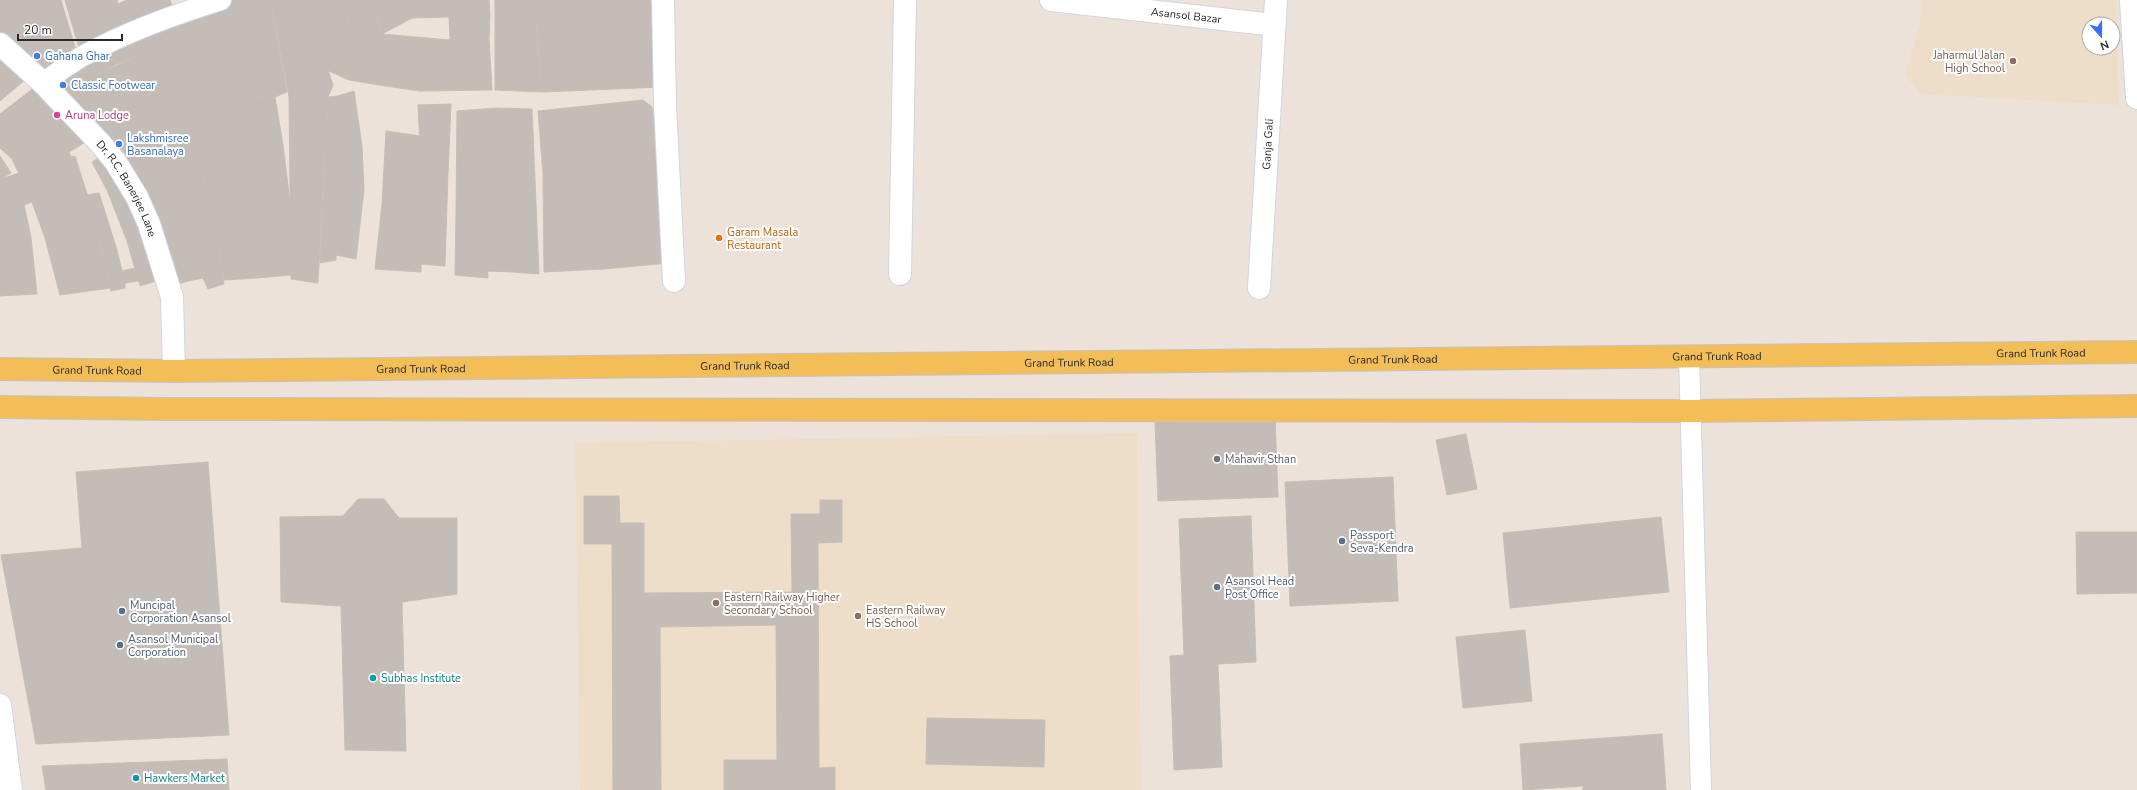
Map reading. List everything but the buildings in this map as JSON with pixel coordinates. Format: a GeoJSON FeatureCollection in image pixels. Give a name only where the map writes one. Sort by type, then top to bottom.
{"type":"FeatureCollection","features":[{"type":"Feature","properties":{"kind":"main road","name":"Grand Trunk Road"},"geometry":{"type":"LineString","coordinates":[[0,369],[174,372],[2137,352]]}},
{"type":"Feature","properties":{"kind":"main road"},"geometry":{"type":"LineString","coordinates":[[0,408],[164,410],[1690,411],[2137,406]]}},
{"type":"Feature","properties":{"kind":"street"},"geometry":{"type":"LineString","coordinates":[[663,0],[665,106],[674,281]]}},
{"type":"Feature","properties":{"kind":"street"},"geometry":{"type":"LineString","coordinates":[[900,274],[905,0]]}},
{"type":"Feature","properties":{"kind":"street","name":"Asansol Bazar"},"geometry":{"type":"LineString","coordinates":[[1051,0],[1274,25]]}},
{"type":"Feature","properties":{"kind":"street","name":"Ganja Gali"},"geometry":{"type":"LineString","coordinates":[[1259,288],[1276,0]]}},
{"type":"Feature","properties":{"kind":"street"},"geometry":{"type":"LineString","coordinates":[[2132,0],[2137,98]]}},
{"type":"Feature","properties":{"kind":"street","name":"Dr. R.C. Banerjee Lane"},"geometry":{"type":"LineString","coordinates":[[0,44],[42,83],[111,157],[137,196],[149,224],[172,297],[174,372]]}},
{"type":"Feature","properties":{"kind":"street"},"geometry":{"type":"LineString","coordinates":[[0,705],[4,766],[11,790]]}},
{"type":"Feature","properties":{"kind":"lane"},"geometry":{"type":"LineString","coordinates":[[42,83],[82,57],[129,35],[178,14],[221,0]]}},
{"type":"Feature","properties":{"kind":"lane"},"geometry":{"type":"LineString","coordinates":[[1689,356],[1701,790]]}},
{"type":"Feature","properties":{"kind":"shaded area","name":"Jaharmul Jalan High School"},"geometry":{"type":"Polygon","coordinates":[[[1921,0],[2116,0],[2116,16],[2081,16],[2081,56],[2118,56],[2119,105],[1920,94],[1905,74],[1920,24],[1921,0]]]}},
{"type":"Feature","properties":{"kind":"shaded area","name":"Eastern Railway HS School"},"geometry":{"type":"Polygon","coordinates":[[[1137,433],[1141,790],[580,790],[575,443],[1137,433]]]}},
{"type":"Feature","properties":{"kind":"place","name":"Gahana Ghar"},"geometry":{"type":"Point","coordinates":[37,56]}},
{"type":"Feature","properties":{"kind":"place","name":"Jaharmul Jalan High School"},"geometry":{"type":"Point","coordinates":[2013,61]}},
{"type":"Feature","properties":{"kind":"place","name":"Classic Footwear"},"geometry":{"type":"Point","coordinates":[63,85]}},
{"type":"Feature","properties":{"kind":"place","name":"Aruna Lodge"},"geometry":{"type":"Point","coordinates":[57,115]}},
{"type":"Feature","properties":{"kind":"place","name":"Lakshmisree Basanalaya"},"geometry":{"type":"Point","coordinates":[119,144]}},
{"type":"Feature","properties":{"kind":"place","name":"Garam Masala Restaurant"},"geometry":{"type":"Point","coordinates":[719,238]}},
{"type":"Feature","properties":{"kind":"place","name":"Mahavir Sthan"},"geometry":{"type":"Point","coordinates":[1217,459]}},
{"type":"Feature","properties":{"kind":"place","name":"Passport Seva-Kendra"},"geometry":{"type":"Point","coordinates":[1342,541]}},
{"type":"Feature","properties":{"kind":"place","name":"Asansol Head Post Office"},"geometry":{"type":"Point","coordinates":[1217,587]}},
{"type":"Feature","properties":{"kind":"place","name":"Eastern Railway Higher Secondary School"},"geometry":{"type":"Point","coordinates":[716,603]}},
{"type":"Feature","properties":{"kind":"place","name":"Muncipal Corporation Asansol"},"geometry":{"type":"Point","coordinates":[122,611]}},
{"type":"Feature","properties":{"kind":"place","name":"Eastern Railway HS School"},"geometry":{"type":"Point","coordinates":[858,616]}},
{"type":"Feature","properties":{"kind":"place","name":"Asansol Municipal Corporation"},"geometry":{"type":"Point","coordinates":[120,645]}},
{"type":"Feature","properties":{"kind":"place","name":"Subhas Institute"},"geometry":{"type":"Point","coordinates":[373,678]}},
{"type":"Feature","properties":{"kind":"place","name":"Hawkers Market"},"geometry":{"type":"Point","coordinates":[136,778]}}]}
